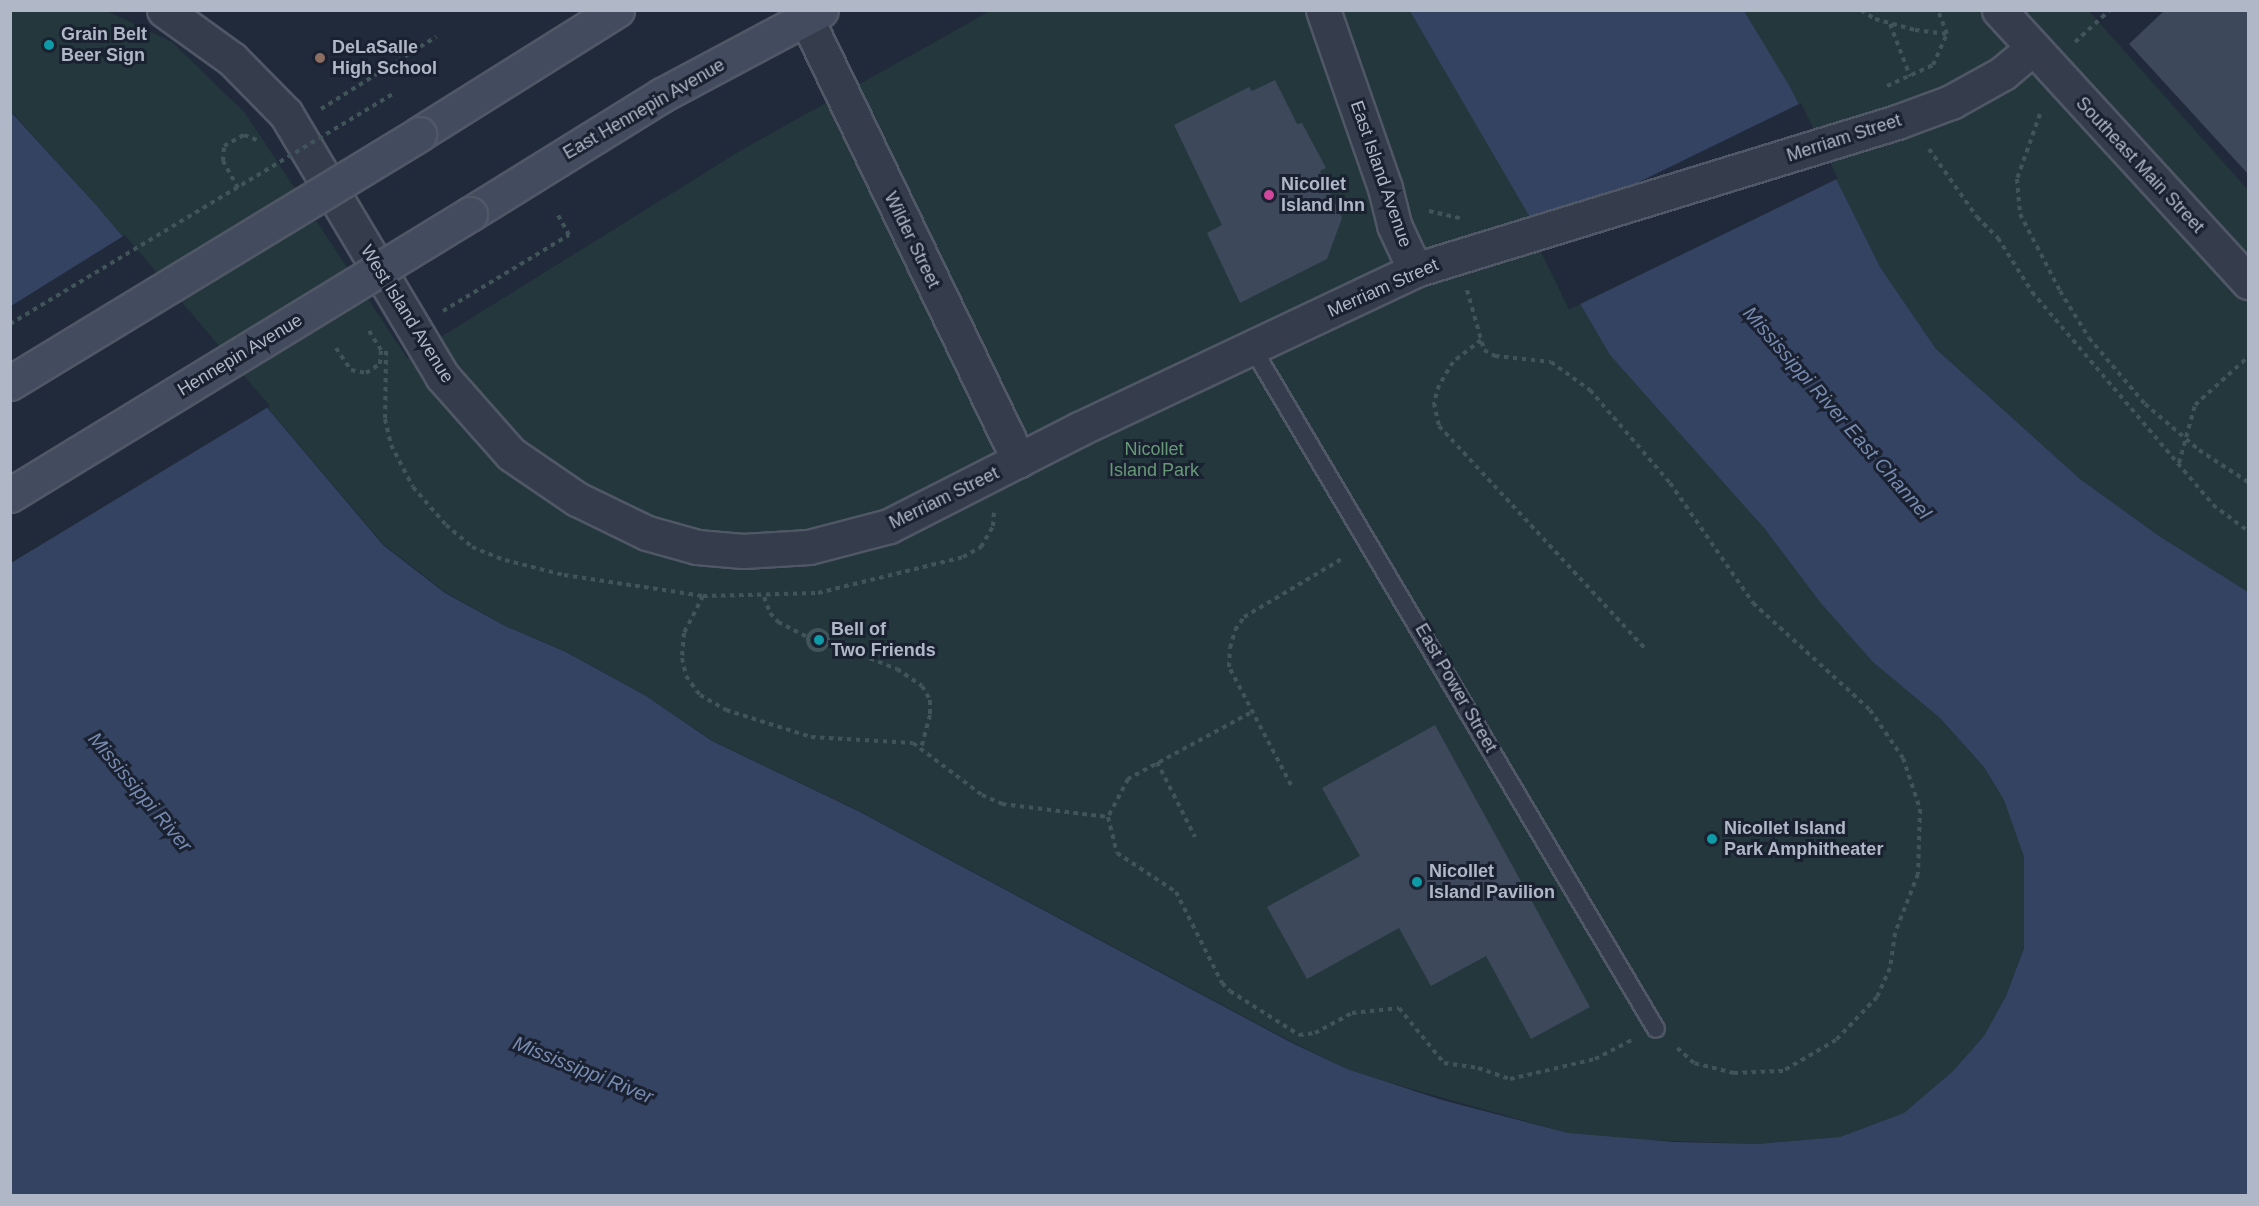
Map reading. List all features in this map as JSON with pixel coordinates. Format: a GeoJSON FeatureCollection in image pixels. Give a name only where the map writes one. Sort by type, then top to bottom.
{"type":"FeatureCollection","features":[{"type":"Feature","properties":{"kind":"main road"},"geometry":{"type":"LineString","coordinates":[[10,383],[419,134],[616,10]]}},
{"type":"Feature","properties":{"kind":"main road","name":"East Hennepin Avenue"},"geometry":{"type":"LineString","coordinates":[[470,214],[662,95],[814,14]]}},
{"type":"Feature","properties":{"kind":"main road","name":"Hennepin Avenue"},"geometry":{"type":"LineString","coordinates":[[10,495],[470,214]]}},
{"type":"Feature","properties":{"kind":"street","name":"West Island Avenue"},"geometry":{"type":"LineString","coordinates":[[164,10],[232,59],[286,114],[442,376],[511,454],[577,499],[647,533],[697,547],[743,551]]}},
{"type":"Feature","properties":{"kind":"street","name":"East Island Avenue"},"geometry":{"type":"LineString","coordinates":[[1323,10],[1385,188],[1395,225],[1415,270]]}},
{"type":"Feature","properties":{"kind":"street","name":"Southeast Main Street"},"geometry":{"type":"LineString","coordinates":[[1999,10],[2248,282]]}},
{"type":"Feature","properties":{"kind":"street","name":"Wilder Street"},"geometry":{"type":"LineString","coordinates":[[814,14],[1019,460]]}},
{"type":"Feature","properties":{"kind":"street","name":"Merriam Street"},"geometry":{"type":"LineString","coordinates":[[743,551],[809,547],[889,526],[1019,460],[1415,270],[1897,122],[1951,102],[2003,73],[2032,48]]}},
{"type":"Feature","properties":{"kind":"lane","name":"East Power Street"},"geometry":{"type":"LineString","coordinates":[[1253,349],[1371,543],[1656,1029]]}},
{"type":"Feature","properties":{"kind":"path"},"geometry":{"type":"LineString","coordinates":[[1861,10],[1890,23],[1947,34]]}},
{"type":"Feature","properties":{"kind":"path"},"geometry":{"type":"LineString","coordinates":[[1881,88],[1933,65],[1947,34],[1938,10]]}},
{"type":"Feature","properties":{"kind":"path"},"geometry":{"type":"LineString","coordinates":[[2075,42],[2110,10]]}},
{"type":"Feature","properties":{"kind":"path"},"geometry":{"type":"LineString","coordinates":[[1890,23],[1910,76]]}},
{"type":"Feature","properties":{"kind":"path"},"geometry":{"type":"LineString","coordinates":[[315,112],[436,37]]}},
{"type":"Feature","properties":{"kind":"path"},"geometry":{"type":"LineString","coordinates":[[10,324],[394,93]]}},
{"type":"Feature","properties":{"kind":"path"},"geometry":{"type":"LineString","coordinates":[[2040,114],[2017,179],[2020,214],[2089,338],[2145,404],[2187,440],[2248,482]]}},
{"type":"Feature","properties":{"kind":"path"},"geometry":{"type":"LineString","coordinates":[[238,188],[223,161],[224,146],[244,135],[258,138],[264,148]]}},
{"type":"Feature","properties":{"kind":"path"},"geometry":{"type":"LineString","coordinates":[[1929,149],[1977,217],[1998,238],[2032,292],[2213,505],[2248,531]]}},
{"type":"Feature","properties":{"kind":"path"},"geometry":{"type":"LineString","coordinates":[[269,157],[275,166]]}},
{"type":"Feature","properties":{"kind":"path"},"geometry":{"type":"LineString","coordinates":[[1429,212],[1465,220]]}},
{"type":"Feature","properties":{"kind":"path"},"geometry":{"type":"LineString","coordinates":[[440,313],[569,235],[557,213]]}},
{"type":"Feature","properties":{"kind":"path"},"geometry":{"type":"LineString","coordinates":[[1250,713],[1128,779],[1108,817],[1117,853],[1176,892],[1222,983],[1299,1035],[1315,1033],[1352,1013],[1399,1008],[1443,1063],[1478,1068],[1510,1079],[1595,1059],[1656,1029],[1694,1063],[1734,1073],[1783,1071],[1836,1040],[1877,997],[1890,968],[1895,933],[1917,874],[1920,809],[1903,758],[1870,710],[1753,603],[1670,483],[1590,390],[1551,363],[1495,356],[1484,350],[1467,290]]}},
{"type":"Feature","properties":{"kind":"path"},"geometry":{"type":"LineString","coordinates":[[336,348],[351,370],[366,373],[373,369],[380,364],[381,350],[367,328]]}},
{"type":"Feature","properties":{"kind":"path"},"geometry":{"type":"LineString","coordinates":[[1481,340],[1453,363],[1439,385],[1434,403],[1439,426],[1647,651]]}},
{"type":"Feature","properties":{"kind":"path"},"geometry":{"type":"LineString","coordinates":[[2179,464],[2195,405],[2248,357]]}},
{"type":"Feature","properties":{"kind":"path"},"geometry":{"type":"LineString","coordinates":[[1291,785],[1250,713],[1229,667],[1234,630],[1244,617],[1371,543]]}},
{"type":"Feature","properties":{"kind":"path"},"geometry":{"type":"LineString","coordinates":[[703,596],[684,633],[682,657],[686,675],[700,695],[726,710],[792,732],[897,740],[921,748],[982,795],[1002,804],[1108,817]]}},
{"type":"Feature","properties":{"kind":"path"},"geometry":{"type":"LineString","coordinates":[[764,597],[770,613],[778,621],[808,637]]}},
{"type":"Feature","properties":{"kind":"path"},"geometry":{"type":"LineString","coordinates":[[828,642],[816,650],[808,643],[808,637],[815,630],[822,630],[828,642],[897,669],[922,686],[930,700],[930,715],[921,748]]}},
{"type":"Feature","properties":{"kind":"path"},"geometry":{"type":"LineString","coordinates":[[1157,762],[1195,837]]}},
{"type":"Feature","properties":{"kind":"green space","name":"Nicollet Island Park"},"geometry":{"type":"Polygon","coordinates":[[[10,11],[107,11],[172,42],[245,113],[407,358],[740,151],[990,11],[1410,11],[1940,718],[1984,767],[2004,800],[2024,857],[2024,947],[2006,996],[1984,1036],[1953,1071],[1904,1113],[1840,1137],[1758,1144],[1619,1139],[1568,1133],[1347,1069],[1292,1042],[859,811],[713,741],[646,696],[567,652],[505,626],[445,592],[383,544],[96,205],[11,111],[10,11]]]}},
{"type":"Feature","properties":{"kind":"green space"},"geometry":{"type":"Polygon","coordinates":[[[1744,11],[2089,11],[2248,190],[2248,592],[2159,536],[2080,479],[1936,349],[1880,267],[1744,11]]]}},
{"type":"Feature","properties":{"kind":"water"},"geometry":{"type":"Polygon","coordinates":[[[1410,11],[1744,11],[1790,87],[1880,267],[1936,349],[2080,479],[2159,536],[2248,592],[2248,1195],[11,1195],[10,111],[96,205],[383,545],[445,593],[505,626],[566,652],[646,696],[712,741],[858,811],[1292,1043],[1347,1069],[1442,1100],[1568,1133],[1674,1142],[1758,1144],[1840,1137],[1904,1113],[1953,1071],[1984,1036],[2006,996],[2024,948],[2024,857],[2004,800],[1984,767],[1940,718],[1873,662],[1820,602],[1765,529],[1610,355],[1410,11]]]}},
{"type":"Feature","properties":{"kind":"pier"},"geometry":{"type":"Polygon","coordinates":[[[1801,103],[1838,178],[1569,310],[1532,234],[1801,103]]]}},
{"type":"Feature","properties":{"kind":"pier"},"geometry":{"type":"Polygon","coordinates":[[[125,235],[270,406],[11,563],[11,306],[125,235]]]}},
{"type":"Feature","properties":{"kind":"building"},"geometry":{"type":"Polygon","coordinates":[[[2165,10],[2248,10],[2248,174],[2129,44],[2165,10]]]}},
{"type":"Feature","properties":{"kind":"building","name":"Nicollet Island Inn"},"geometry":{"type":"Polygon","coordinates":[[[1275,80],[1297,124],[1302,123],[1326,168],[1320,171],[1342,218],[1327,259],[1240,303],[1207,233],[1222,225],[1174,125],[1249,87],[1252,91],[1275,80]]]}},
{"type":"Feature","properties":{"kind":"building","name":"Nicollet Island Pavilion"},"geometry":{"type":"Polygon","coordinates":[[[1435,725],[1590,1007],[1531,1039],[1486,956],[1431,986],[1399,928],[1307,979],[1267,907],[1360,856],[1322,788],[1435,725]]]}},
{"type":"Feature","properties":{"kind":"place","name":"Grain Belt Beer Sign"},"geometry":{"type":"Point","coordinates":[49,45]}},
{"type":"Feature","properties":{"kind":"place","name":"DeLaSalle High School"},"geometry":{"type":"Point","coordinates":[320,58]}},
{"type":"Feature","properties":{"kind":"place","name":"Nicollet Island Inn"},"geometry":{"type":"Point","coordinates":[1269,195]}},
{"type":"Feature","properties":{"kind":"place","name":"Bell of Two Friends"},"geometry":{"type":"Point","coordinates":[819,640]}},
{"type":"Feature","properties":{"kind":"place","name":"Nicollet Island Park Amphitheater"},"geometry":{"type":"Point","coordinates":[1712,839]}},
{"type":"Feature","properties":{"kind":"place","name":"Nicollet Island Pavilion"},"geometry":{"type":"Point","coordinates":[1417,882]}},
{"type":"Feature","properties":{"kind":"water label","name":"Mississippi River East Channel"},"geometry":{"type":"Point","coordinates":[1837,413]}},
{"type":"Feature","properties":{"kind":"water label","name":"Mississippi River"},"geometry":{"type":"Point","coordinates":[140,792]}},
{"type":"Feature","properties":{"kind":"water label","name":"Mississippi River"},"geometry":{"type":"Point","coordinates":[583,1070]}}]}
